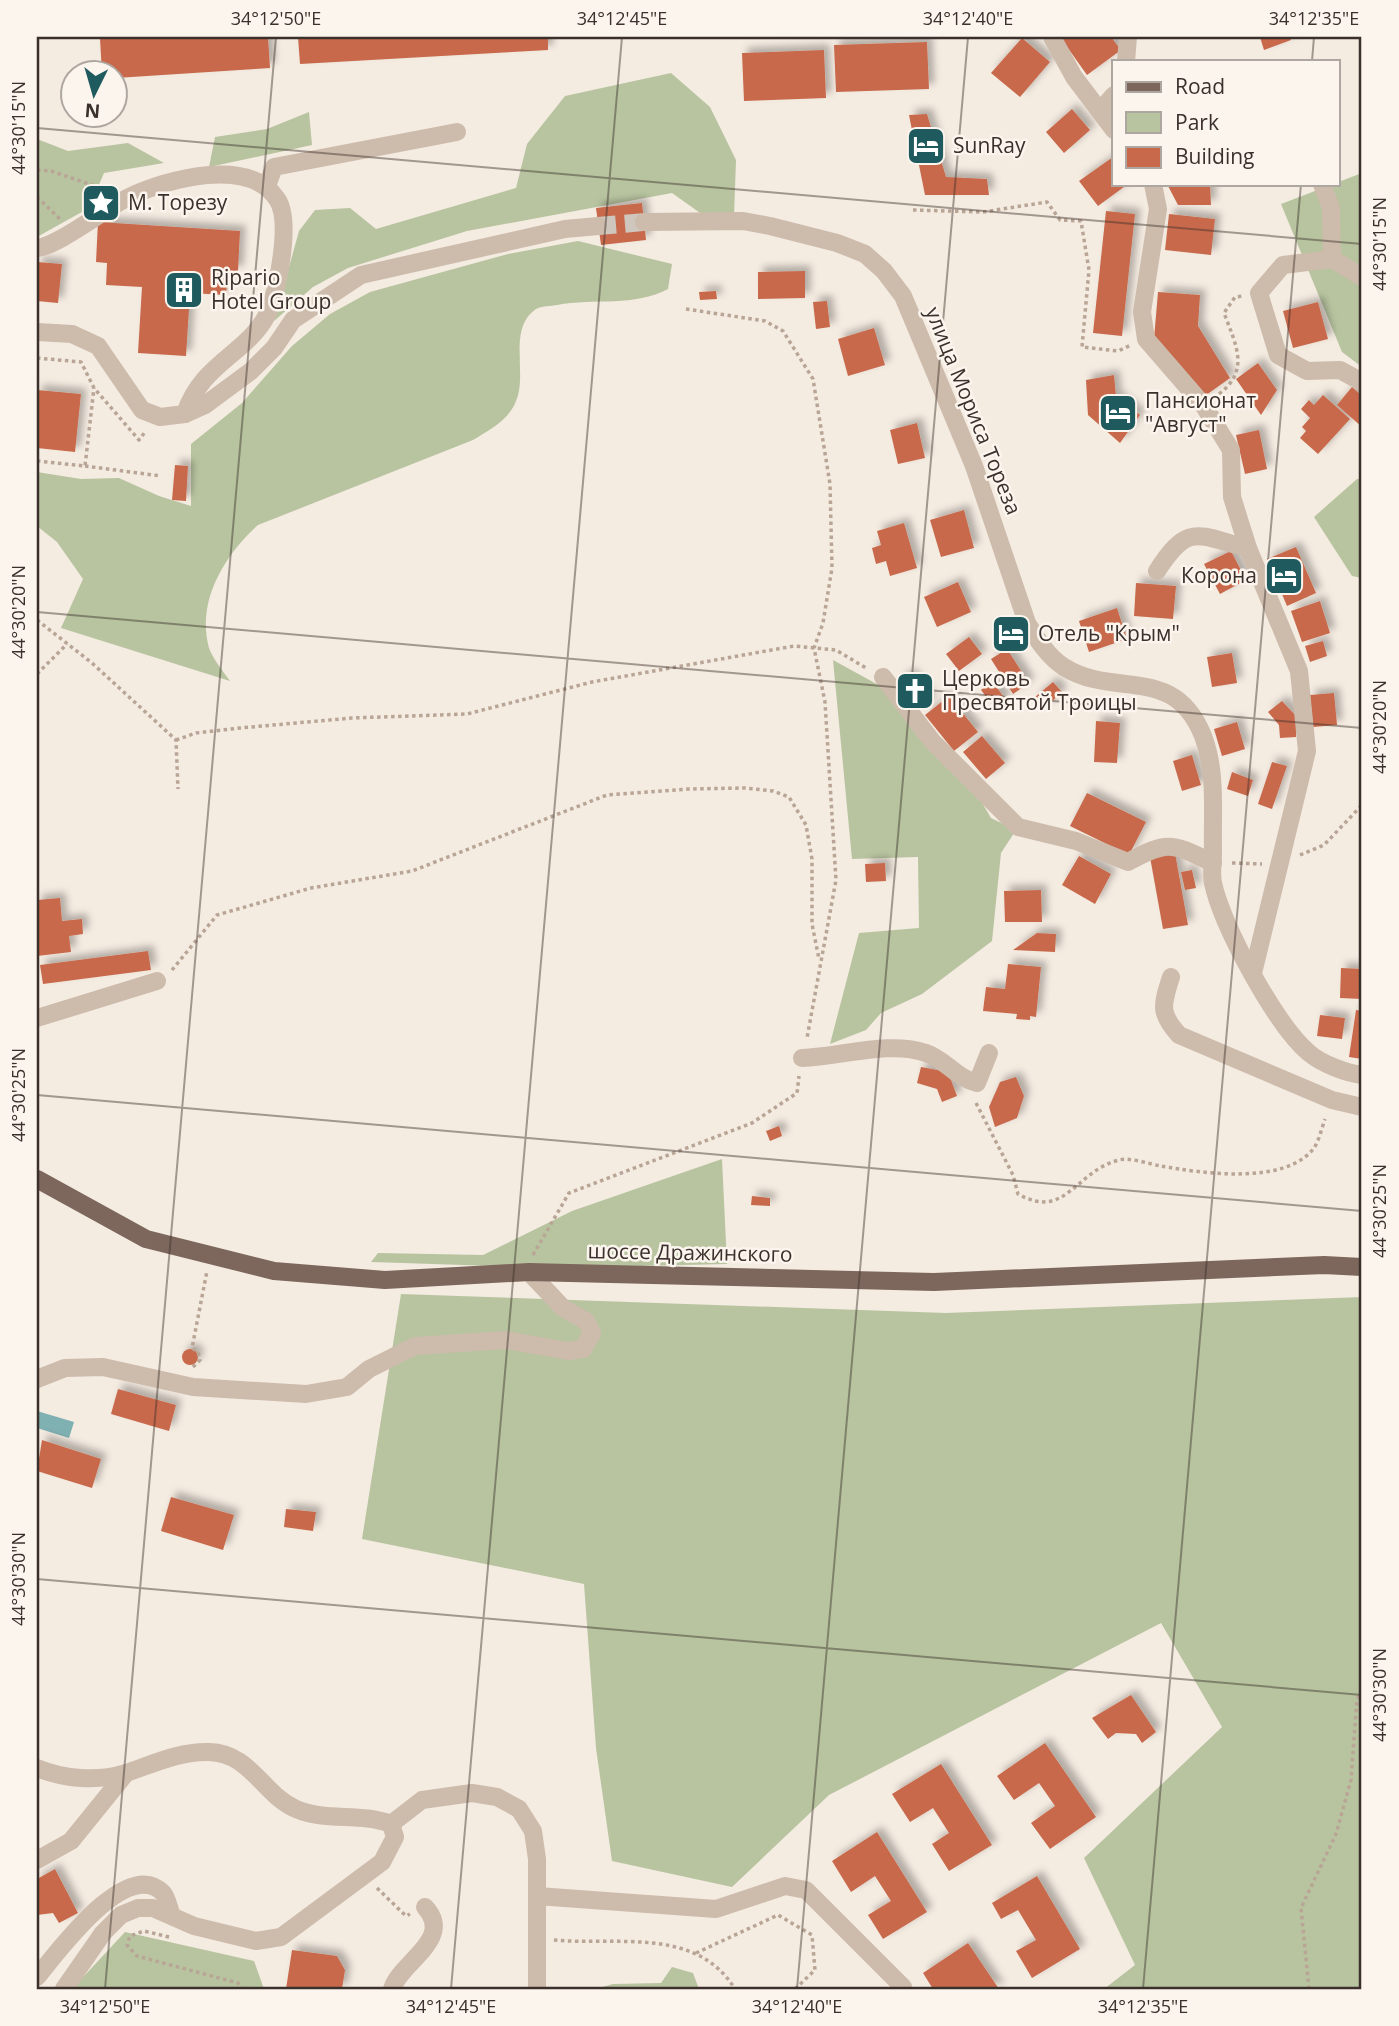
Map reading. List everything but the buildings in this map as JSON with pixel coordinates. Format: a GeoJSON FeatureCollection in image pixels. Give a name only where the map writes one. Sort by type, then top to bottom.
{"type":"FeatureCollection","features":[{"type":"Feature","properties":{"kind":"main road","name":"шоссе Дражинского"},"geometry":{"type":"LineString","coordinates":[[37,1179],[146,1239],[274,1271],[386,1280],[529,1272],[934,1282],[1324,1265],[1362,1267]]}},
{"type":"Feature","properties":{"kind":"street"},"geometry":{"type":"LineString","coordinates":[[1052,37],[1074,77],[1112,127]]}},
{"type":"Feature","properties":{"kind":"street"},"geometry":{"type":"LineString","coordinates":[[1126,60],[1128,37]]}},
{"type":"Feature","properties":{"kind":"street"},"geometry":{"type":"LineString","coordinates":[[1100,111],[1112,97]]}},
{"type":"Feature","properties":{"kind":"street"},"geometry":{"type":"LineString","coordinates":[[267,186],[274,167],[457,132]]}},
{"type":"Feature","properties":{"kind":"street"},"geometry":{"type":"LineString","coordinates":[[37,248],[130,197],[174,180],[222,174],[267,186],[279,201],[285,229],[268,312],[254,334],[201,381],[185,414]]}},
{"type":"Feature","properties":{"kind":"street"},"geometry":{"type":"LineString","coordinates":[[1153,186],[1158,209],[1142,312],[1146,339],[1204,406],[1231,450],[1232,497],[1248,548],[1299,671],[1307,727],[1307,751],[1253,973]]}},
{"type":"Feature","properties":{"kind":"street"},"geometry":{"type":"LineString","coordinates":[[1323,186],[1331,208],[1332,259]]}},
{"type":"Feature","properties":{"kind":"street","name":"улица Мориса Тореза"},"geometry":{"type":"LineString","coordinates":[[644,222],[743,221],[837,243],[865,254],[903,296],[974,466],[1027,623],[1041,645],[1064,667],[1097,680],[1147,685],[1173,696],[1193,714],[1212,763],[1213,863]]}},
{"type":"Feature","properties":{"kind":"street"},"geometry":{"type":"LineString","coordinates":[[37,332],[72,334],[98,346],[142,410],[160,417],[185,414],[205,405],[251,371],[274,348],[293,320],[361,275],[565,229],[598,226]]}},
{"type":"Feature","properties":{"kind":"street"},"geometry":{"type":"LineString","coordinates":[[1362,277],[1332,259],[1283,265],[1259,293],[1278,355],[1307,371],[1340,370],[1362,382]]}},
{"type":"Feature","properties":{"kind":"street"},"geometry":{"type":"LineString","coordinates":[[1157,570],[1173,546],[1183,538],[1212,537],[1248,548]]}},
{"type":"Feature","properties":{"kind":"street"},"geometry":{"type":"LineString","coordinates":[[883,677],[932,741],[1018,827],[1076,841],[1128,862],[1149,850],[1174,845],[1213,863],[1213,883],[1232,932],[1269,1003],[1309,1054],[1350,1074],[1362,1075]]}},
{"type":"Feature","properties":{"kind":"street"},"geometry":{"type":"LineString","coordinates":[[1171,977],[1163,1002],[1165,1020],[1179,1035],[1332,1100],[1362,1107]]}},
{"type":"Feature","properties":{"kind":"street"},"geometry":{"type":"LineString","coordinates":[[37,1018],[157,981]]}},
{"type":"Feature","properties":{"kind":"street"},"geometry":{"type":"LineString","coordinates":[[802,1058],[836,1057],[868,1050],[897,1048],[926,1054],[962,1079],[977,1083],[989,1053]]}},
{"type":"Feature","properties":{"kind":"street"},"geometry":{"type":"LineString","coordinates":[[37,1379],[65,1368],[103,1367],[193,1387],[306,1394],[347,1387],[369,1369],[415,1346],[506,1340],[568,1351],[583,1349],[592,1333],[586,1321],[563,1308],[529,1272]]}},
{"type":"Feature","properties":{"kind":"street"},"geometry":{"type":"LineString","coordinates":[[37,1768],[55,1775],[96,1778],[126,1773],[143,1764],[190,1753],[227,1754],[248,1766],[295,1809],[318,1815],[372,1817],[391,1824]]}},
{"type":"Feature","properties":{"kind":"street"},"geometry":{"type":"LineString","coordinates":[[37,1860],[71,1841],[126,1773]]}},
{"type":"Feature","properties":{"kind":"street"},"geometry":{"type":"LineString","coordinates":[[391,1824],[422,1800],[472,1793],[498,1797],[519,1809],[533,1831],[537,1896],[537,1989]]}},
{"type":"Feature","properties":{"kind":"street"},"geometry":{"type":"LineString","coordinates":[[64,1989],[103,1933],[121,1915],[138,1908],[171,1913],[194,1926],[256,1941],[281,1937],[382,1862],[395,1837],[391,1824]]}},
{"type":"Feature","properties":{"kind":"street"},"geometry":{"type":"LineString","coordinates":[[37,1977],[112,1895],[134,1885],[150,1886],[163,1894],[171,1913]]}},
{"type":"Feature","properties":{"kind":"street"},"geometry":{"type":"LineString","coordinates":[[537,1896],[716,1909],[785,1886],[806,1890],[903,1987]]}},
{"type":"Feature","properties":{"kind":"street"},"geometry":{"type":"LineString","coordinates":[[392,1989],[397,1976],[431,1941],[434,1923],[425,1908]]}},
{"type":"Feature","properties":{"kind":"path"},"geometry":{"type":"LineString","coordinates":[[37,170],[51,171],[130,197]]}},
{"type":"Feature","properties":{"kind":"path"},"geometry":{"type":"LineString","coordinates":[[37,197],[71,231]]}},
{"type":"Feature","properties":{"kind":"path"},"geometry":{"type":"LineString","coordinates":[[913,210],[983,212],[1047,202],[1060,220],[1081,221],[1089,270],[1082,347],[1118,351],[1146,339]]}},
{"type":"Feature","properties":{"kind":"path"},"geometry":{"type":"LineString","coordinates":[[529,1272],[534,1250],[569,1193],[751,1123],[797,1093],[802,1058],[816,1004],[820,961],[831,917],[836,880],[825,702],[814,648],[823,623],[832,568],[830,484],[813,379],[783,331],[765,321],[687,309]]}},
{"type":"Feature","properties":{"kind":"path"},"geometry":{"type":"LineString","coordinates":[[1224,313],[1240,357],[1230,386]]}},
{"type":"Feature","properties":{"kind":"path"},"geometry":{"type":"LineString","coordinates":[[37,358],[81,362],[93,388],[85,466]]}},
{"type":"Feature","properties":{"kind":"path"},"geometry":{"type":"LineString","coordinates":[[37,461],[161,476]]}},
{"type":"Feature","properties":{"kind":"path"},"geometry":{"type":"LineString","coordinates":[[37,620],[176,740],[178,789]]}},
{"type":"Feature","properties":{"kind":"path"},"geometry":{"type":"LineString","coordinates":[[37,674],[67,644]]}},
{"type":"Feature","properties":{"kind":"path"},"geometry":{"type":"LineString","coordinates":[[176,740],[196,733],[352,718],[467,715],[592,682],[793,646],[836,650],[883,677]]}},
{"type":"Feature","properties":{"kind":"path"},"geometry":{"type":"LineString","coordinates":[[157,981],[170,972],[217,915],[311,888],[412,871],[607,795],[676,789],[745,788],[773,791],[789,797],[806,825],[813,859],[812,924],[820,961]]}},
{"type":"Feature","properties":{"kind":"path"},"geometry":{"type":"LineString","coordinates":[[1213,863],[1279,864],[1324,845],[1362,805]]}},
{"type":"Feature","properties":{"kind":"path"},"geometry":{"type":"LineString","coordinates":[[977,1083],[976,1107],[1013,1175],[1018,1194],[1035,1204],[1059,1201],[1082,1178],[1121,1159],[1215,1175],[1284,1169],[1314,1149],[1332,1100]]}},
{"type":"Feature","properties":{"kind":"path"},"geometry":{"type":"LineString","coordinates":[[187,1366],[194,1367],[200,1360],[198,1352],[192,1348],[210,1255]]}},
{"type":"Feature","properties":{"kind":"path"},"geometry":{"type":"LineString","coordinates":[[1309,1989],[1301,1909],[1336,1834],[1351,1780],[1357,1699],[1362,1693]]}},
{"type":"Feature","properties":{"kind":"path"},"geometry":{"type":"LineString","coordinates":[[696,1953],[778,1915],[812,1935],[815,1970],[795,1989]]}},
{"type":"Feature","properties":{"kind":"path"},"geometry":{"type":"LineString","coordinates":[[537,1938],[650,1942],[696,1953],[713,1962],[735,1989]]}},
{"type":"Feature","properties":{"kind":"path"},"geometry":{"type":"LineString","coordinates":[[102,1989],[131,1989]]}},
{"type":"Feature","properties":{"kind":"green space"},"geometry":{"type":"Polygon","coordinates":[[[671,73],[710,107],[736,160],[734,216],[703,215],[672,193],[467,231],[348,268],[313,287],[274,321],[299,231],[315,210],[350,208],[376,229],[516,188],[527,144],[565,96],[671,73]]]}},
{"type":"Feature","properties":{"kind":"green space"},"geometry":{"type":"Polygon","coordinates":[[[309,112],[312,145],[209,167],[215,137],[267,129],[309,112]]]}},
{"type":"Feature","properties":{"kind":"green space"},"geometry":{"type":"Polygon","coordinates":[[[37,139],[68,151],[128,143],[164,163],[104,173],[89,208],[37,237],[37,139]]]}},
{"type":"Feature","properties":{"kind":"green space"},"geometry":{"type":"Polygon","coordinates":[[[1362,173],[1362,367],[1342,352],[1281,204],[1328,186],[1340,186],[1340,181],[1362,173]]]}},
{"type":"Feature","properties":{"kind":"green space"},"geometry":{"type":"Polygon","coordinates":[[[578,241],[672,264],[668,289],[642,298],[571,303],[536,309],[522,328],[520,378],[516,401],[509,414],[498,424],[473,440],[258,525],[235,550],[216,580],[210,596],[206,630],[209,648],[230,681],[61,628],[83,579],[57,542],[37,526],[37,472],[81,479],[119,478],[159,496],[191,506],[191,444],[242,403],[292,346],[330,314],[370,292],[508,254],[578,241]]]}},
{"type":"Feature","properties":{"kind":"green space"},"geometry":{"type":"Polygon","coordinates":[[[1357,479],[1362,479],[1362,578],[1352,576],[1314,517],[1357,479]]]}},
{"type":"Feature","properties":{"kind":"green space"},"geometry":{"type":"Polygon","coordinates":[[[833,660],[893,693],[961,767],[991,818],[1016,830],[1001,853],[992,941],[922,994],[881,1013],[866,1030],[830,1044],[859,933],[919,928],[918,857],[852,859],[833,660]]]}},
{"type":"Feature","properties":{"kind":"green space"},"geometry":{"type":"Polygon","coordinates":[[[722,1159],[727,1264],[555,1268],[371,1262],[378,1253],[483,1255],[572,1211],[722,1159]]]}},
{"type":"Feature","properties":{"kind":"green space"},"geometry":{"type":"Polygon","coordinates":[[[401,1294],[946,1313],[1362,1297],[1362,1989],[1104,1989],[1135,1965],[1084,1858],[1222,1727],[1161,1623],[829,1795],[732,1887],[612,1861],[596,1748],[584,1584],[362,1539],[401,1294]]]}},
{"type":"Feature","properties":{"kind":"green space"},"geometry":{"type":"Polygon","coordinates":[[[125,1932],[254,1961],[264,1989],[72,1989],[125,1932]]]}},
{"type":"Feature","properties":{"kind":"green space"},"geometry":{"type":"Polygon","coordinates":[[[672,1967],[693,1973],[699,1989],[595,1989],[613,1984],[661,1983],[672,1967]]]}},
{"type":"Feature","properties":{"kind":"water"},"geometry":{"type":"Polygon","coordinates":[[[37,1411],[74,1422],[69,1438],[37,1428],[37,1411]]]}},
{"type":"Feature","properties":{"kind":"tunnel"},"geometry":{"type":"LineString","coordinates":[[598,226],[644,222]]}},
{"type":"Feature","properties":{"kind":"place","name":"SunRay"},"geometry":{"type":"Point","coordinates":[926,146]}},
{"type":"Feature","properties":{"kind":"place","name":"М. Торезу"},"geometry":{"type":"Point","coordinates":[101,203]}},
{"type":"Feature","properties":{"kind":"place","name":"Ripario Hotel Group"},"geometry":{"type":"Point","coordinates":[184,290]}},
{"type":"Feature","properties":{"kind":"place","name":"Пансионат \"Август\""},"geometry":{"type":"Point","coordinates":[1118,413]}},
{"type":"Feature","properties":{"kind":"place","name":"Корона"},"geometry":{"type":"Point","coordinates":[1284,576]}},
{"type":"Feature","properties":{"kind":"place","name":"Отель \"Крым\""},"geometry":{"type":"Point","coordinates":[1011,634]}},
{"type":"Feature","properties":{"kind":"place","name":"Церковь Пресвятой Троицы"},"geometry":{"type":"Point","coordinates":[915,691]}}]}
